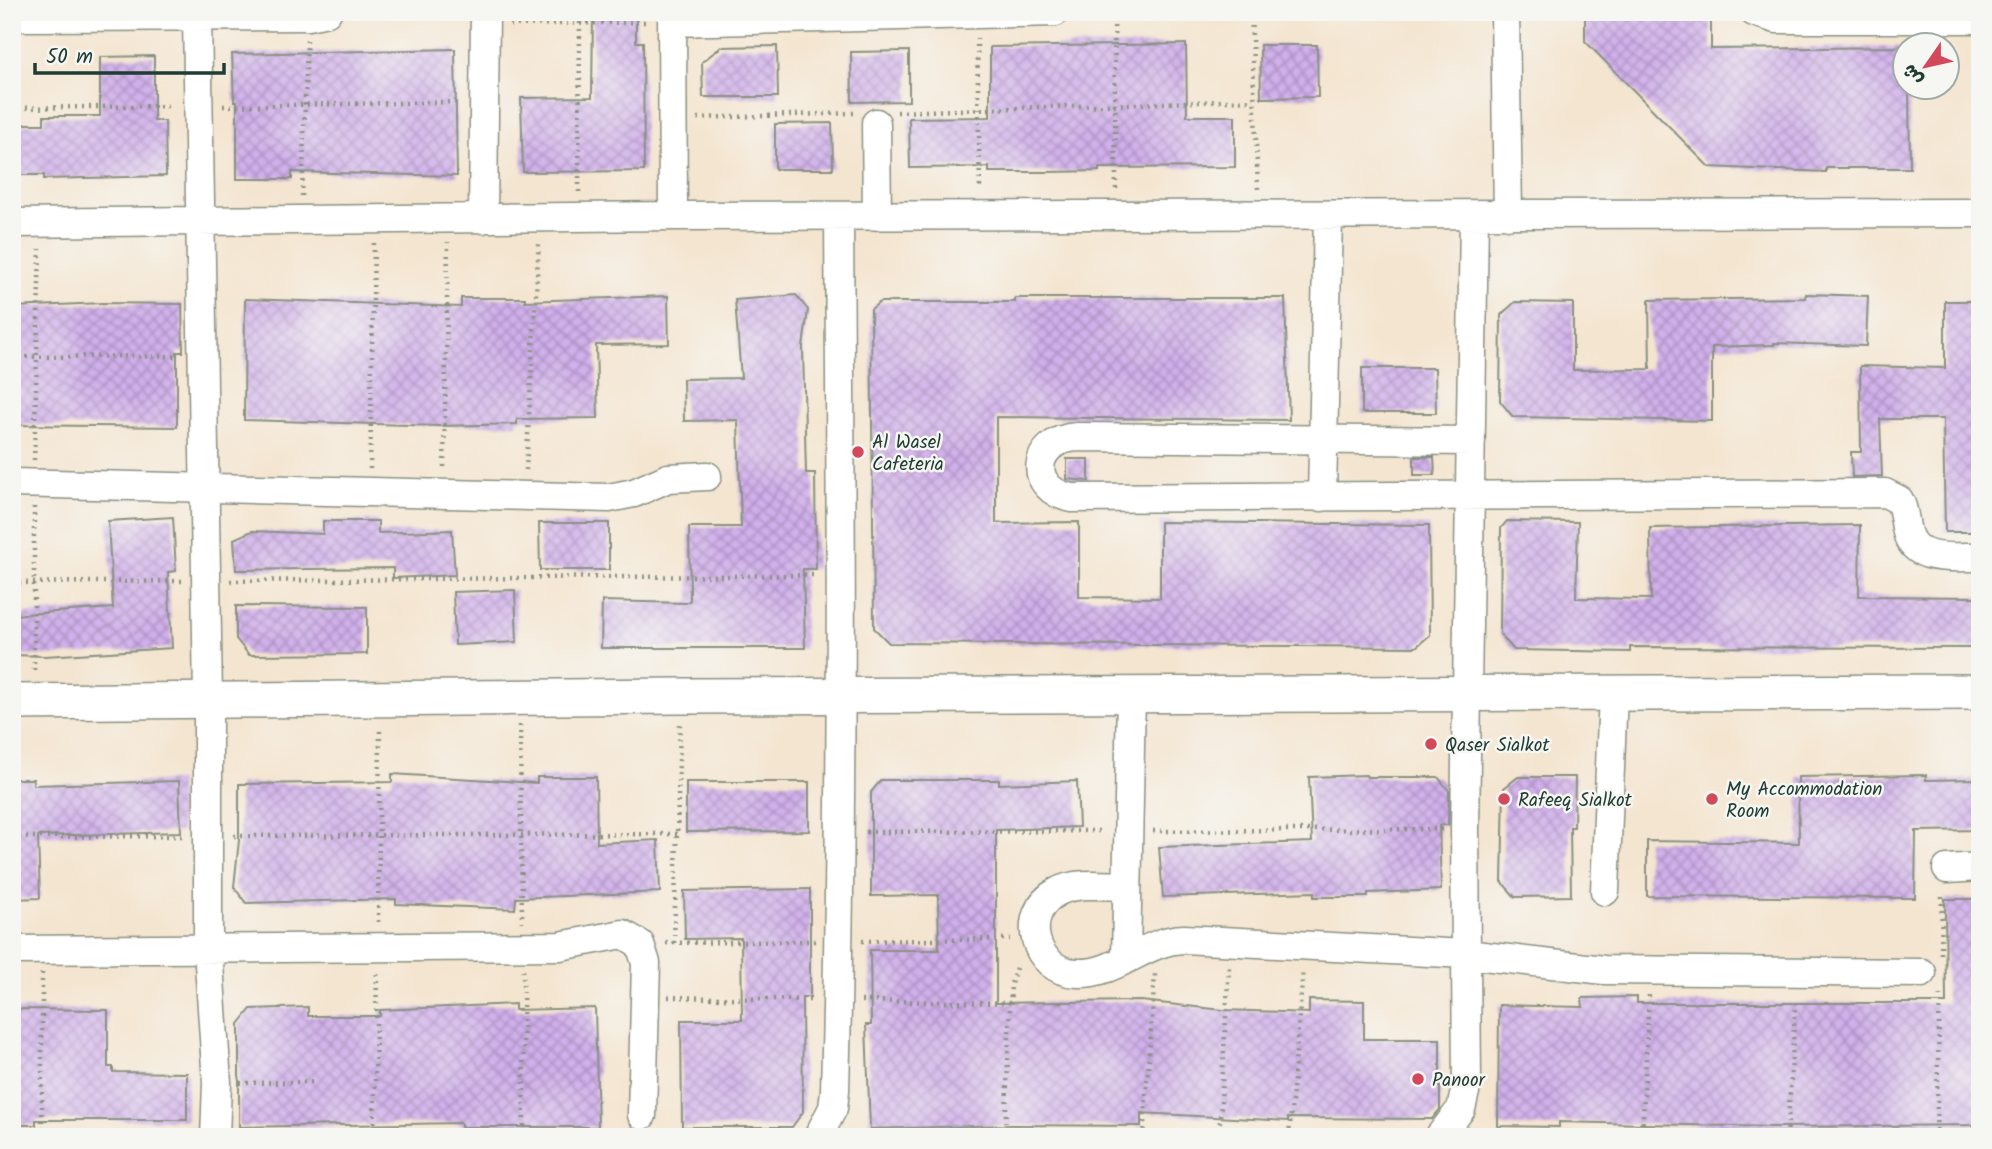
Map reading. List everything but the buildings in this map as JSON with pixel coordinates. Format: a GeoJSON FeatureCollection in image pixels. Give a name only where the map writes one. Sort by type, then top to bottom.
{"type":"FeatureCollection","features":[{"type":"Feature","properties":{"kind":"street"},"geometry":{"type":"LineString","coordinates":[[673,216],[672,17],[1055,12]]}},
{"type":"Feature","properties":{"kind":"street"},"geometry":{"type":"LineString","coordinates":[[1505,12],[1508,215]]}},
{"type":"Feature","properties":{"kind":"street"},"geometry":{"type":"LineString","coordinates":[[1754,12],[1776,19],[1980,19]]}},
{"type":"Feature","properties":{"kind":"street"},"geometry":{"type":"LineString","coordinates":[[12,17],[315,14]]}},
{"type":"Feature","properties":{"kind":"street"},"geometry":{"type":"LineString","coordinates":[[197,16],[208,698],[208,949],[217,1083],[215,1137]]}},
{"type":"Feature","properties":{"kind":"street"},"geometry":{"type":"LineString","coordinates":[[483,219],[485,19]]}},
{"type":"Feature","properties":{"kind":"street"},"geometry":{"type":"LineString","coordinates":[[876,116],[877,216]]}},
{"type":"Feature","properties":{"kind":"street"},"geometry":{"type":"LineString","coordinates":[[12,223],[673,216],[1980,213]]}},
{"type":"Feature","properties":{"kind":"street"},"geometry":{"type":"LineString","coordinates":[[1322,497],[1328,216]]}},
{"type":"Feature","properties":{"kind":"street"},"geometry":{"type":"LineString","coordinates":[[1439,1137],[1455,1121],[1465,1096],[1474,216]]}},
{"type":"Feature","properties":{"kind":"street"},"geometry":{"type":"LineString","coordinates":[[818,1137],[833,1108],[835,1090],[843,695],[838,217]]}},
{"type":"Feature","properties":{"kind":"street"},"geometry":{"type":"LineString","coordinates":[[1471,441],[1064,438],[1052,443],[1044,453],[1040,465],[1042,478],[1049,489],[1059,496],[1072,498],[1885,493],[1899,500],[1908,537],[1920,551],[1938,556],[1980,557]]}},
{"type":"Feature","properties":{"kind":"street"},"geometry":{"type":"LineString","coordinates":[[12,483],[622,497],[668,478],[707,476]]}},
{"type":"Feature","properties":{"kind":"street"},"geometry":{"type":"LineString","coordinates":[[12,702],[520,696],[1980,692]]}},
{"type":"Feature","properties":{"kind":"street"},"geometry":{"type":"LineString","coordinates":[[1126,958],[1131,693]]}},
{"type":"Feature","properties":{"kind":"street"},"geometry":{"type":"LineString","coordinates":[[1605,891],[1613,693]]}},
{"type":"Feature","properties":{"kind":"street"},"geometry":{"type":"LineString","coordinates":[[1947,869],[1980,867]]}},
{"type":"Feature","properties":{"kind":"street"},"geometry":{"type":"LineString","coordinates":[[1126,886],[1072,887],[1058,891],[1046,899],[1038,911],[1034,925],[1035,940],[1050,964],[1063,971],[1090,972],[1171,939],[1306,943],[1466,954],[1558,967],[1650,972],[1934,973]]}},
{"type":"Feature","properties":{"kind":"street"},"geometry":{"type":"LineString","coordinates":[[12,950],[572,946],[623,934],[640,944],[646,962],[642,1115]]}},
{"type":"Feature","properties":{"kind":"path"},"geometry":{"type":"LineString","coordinates":[[579,217],[580,12]]}},
{"type":"Feature","properties":{"kind":"path"},"geometry":{"type":"LineString","coordinates":[[1114,12],[1117,215]]}},
{"type":"Feature","properties":{"kind":"path"},"geometry":{"type":"LineString","coordinates":[[1251,12],[1259,216]]}},
{"type":"Feature","properties":{"kind":"path"},"geometry":{"type":"LineString","coordinates":[[301,221],[305,105],[315,14]]}},
{"type":"Feature","properties":{"kind":"path"},"geometry":{"type":"LineString","coordinates":[[976,14],[980,216]]}},
{"type":"Feature","properties":{"kind":"path"},"geometry":{"type":"LineString","coordinates":[[485,19],[580,24],[672,17]]}},
{"type":"Feature","properties":{"kind":"path"},"geometry":{"type":"LineString","coordinates":[[673,119],[876,116],[978,109],[1254,100]]}},
{"type":"Feature","properties":{"kind":"path"},"geometry":{"type":"LineString","coordinates":[[12,108],[484,101]]}},
{"type":"Feature","properties":{"kind":"path"},"geometry":{"type":"LineString","coordinates":[[524,495],[540,218]]}},
{"type":"Feature","properties":{"kind":"path"},"geometry":{"type":"LineString","coordinates":[[443,493],[448,219]]}},
{"type":"Feature","properties":{"kind":"path"},"geometry":{"type":"LineString","coordinates":[[370,491],[374,221]]}},
{"type":"Feature","properties":{"kind":"path"},"geometry":{"type":"LineString","coordinates":[[12,357],[202,356]]}},
{"type":"Feature","properties":{"kind":"path"},"geometry":{"type":"LineString","coordinates":[[12,583],[842,574]]}},
{"type":"Feature","properties":{"kind":"path"},"geometry":{"type":"LineString","coordinates":[[520,696],[524,1137]]}},
{"type":"Feature","properties":{"kind":"path"},"geometry":{"type":"LineString","coordinates":[[674,943],[681,696]]}},
{"type":"Feature","properties":{"kind":"path"},"geometry":{"type":"LineString","coordinates":[[374,1137],[380,697]]}},
{"type":"Feature","properties":{"kind":"path"},"geometry":{"type":"LineString","coordinates":[[12,837],[677,834]]}},
{"type":"Feature","properties":{"kind":"path"},"geometry":{"type":"LineString","coordinates":[[1936,1137],[1934,973],[1942,886],[1947,869]]}},
{"type":"Feature","properties":{"kind":"path"},"geometry":{"type":"LineString","coordinates":[[1005,1137],[1011,984],[1019,960],[1035,940]]}},
{"type":"Feature","properties":{"kind":"path"},"geometry":{"type":"LineString","coordinates":[[1219,1137],[1231,940]]}},
{"type":"Feature","properties":{"kind":"path"},"geometry":{"type":"LineString","coordinates":[[1143,1137],[1158,943]]}},
{"type":"Feature","properties":{"kind":"path"},"geometry":{"type":"LineString","coordinates":[[1289,1137],[1306,943]]}},
{"type":"Feature","properties":{"kind":"path"},"geometry":{"type":"LineString","coordinates":[[42,950],[42,1137]]}},
{"type":"Feature","properties":{"kind":"path"},"geometry":{"type":"LineString","coordinates":[[1642,1137],[1650,972]]}},
{"type":"Feature","properties":{"kind":"path"},"geometry":{"type":"LineString","coordinates":[[1787,1137],[1798,972]]}},
{"type":"Feature","properties":{"kind":"path"},"geometry":{"type":"LineString","coordinates":[[217,1083],[312,1082]]}},
{"type":"Feature","properties":{"kind":"place","name":"Al Wasel Cafeteria"},"geometry":{"type":"Point","coordinates":[858,452]}},
{"type":"Feature","properties":{"kind":"place","name":"Qaser Sialkot"},"geometry":{"type":"Point","coordinates":[1431,744]}},
{"type":"Feature","properties":{"kind":"place","name":"Rafeeq Sialkot"},"geometry":{"type":"Point","coordinates":[1504,799]}},
{"type":"Feature","properties":{"kind":"place","name":"My Accommodation Room"},"geometry":{"type":"Point","coordinates":[1712,799]}},
{"type":"Feature","properties":{"kind":"place","name":"Panoor"},"geometry":{"type":"Point","coordinates":[1418,1079]}}]}
